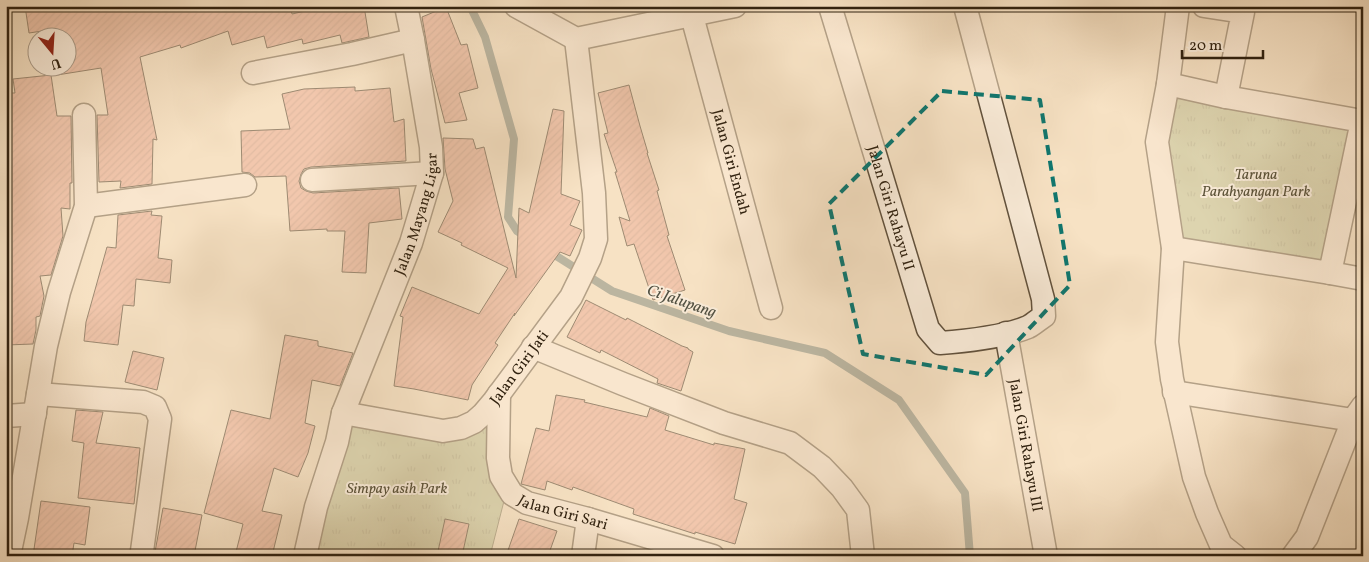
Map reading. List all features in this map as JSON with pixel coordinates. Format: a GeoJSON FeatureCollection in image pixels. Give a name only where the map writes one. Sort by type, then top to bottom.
{"type":"FeatureCollection","features":[{"type":"Feature","properties":{"kind":"street","name":"Jalan Mayang Ligar"},"geometry":{"type":"LineString","coordinates":[[343,413],[411,243],[432,174],[431,147],[406,6]]}},
{"type":"Feature","properties":{"kind":"street"},"geometry":{"type":"LineString","coordinates":[[516,6],[576,38],[735,6]]}},
{"type":"Feature","properties":{"kind":"street","name":"Jalan Giri Rahayu II"},"geometry":{"type":"LineString","coordinates":[[830,6],[928,329],[940,343],[1006,333]]}},
{"type":"Feature","properties":{"kind":"street"},"geometry":{"type":"LineString","coordinates":[[965,6],[1043,299],[1044,316],[1029,326],[1006,333]]}},
{"type":"Feature","properties":{"kind":"street"},"geometry":{"type":"LineString","coordinates":[[1178,6],[1168,84],[1157,142],[1173,248],[1167,342],[1174,392],[1194,476],[1207,513],[1222,545],[1235,556]]}},
{"type":"Feature","properties":{"kind":"street"},"geometry":{"type":"LineString","coordinates":[[1204,6],[1243,9],[1226,97]]}},
{"type":"Feature","properties":{"kind":"street","name":"Jalan Giri Endah"},"geometry":{"type":"LineString","coordinates":[[692,16],[771,308]]}},
{"type":"Feature","properties":{"kind":"street","name":"Jalan Giri Jati"},"geometry":{"type":"LineString","coordinates":[[343,413],[444,430],[461,428],[474,422],[499,394],[571,297],[590,258],[596,240],[594,193],[576,38]]}},
{"type":"Feature","properties":{"kind":"street"},"geometry":{"type":"LineString","coordinates":[[252,73],[413,40]]}},
{"type":"Feature","properties":{"kind":"street"},"geometry":{"type":"LineString","coordinates":[[1168,84],[1226,97],[1363,120],[1330,273]]}},
{"type":"Feature","properties":{"kind":"street"},"geometry":{"type":"LineString","coordinates":[[9,556],[46,346],[59,292],[86,206],[84,115]]}},
{"type":"Feature","properties":{"kind":"street"},"geometry":{"type":"LineString","coordinates":[[312,180],[432,174]]}},
{"type":"Feature","properties":{"kind":"street"},"geometry":{"type":"LineString","coordinates":[[86,206],[245,185]]}},
{"type":"Feature","properties":{"kind":"street"},"geometry":{"type":"LineString","coordinates":[[1173,248],[1363,279]]}},
{"type":"Feature","properties":{"kind":"street","name":"Jalan Giri Rahayu III"},"geometry":{"type":"LineString","coordinates":[[1006,333],[1046,556]]}},
{"type":"Feature","properties":{"kind":"street"},"geometry":{"type":"LineString","coordinates":[[533,348],[724,423],[790,443],[822,467],[842,488],[858,510],[864,556]]}},
{"type":"Feature","properties":{"kind":"street"},"geometry":{"type":"LineString","coordinates":[[1174,392],[1358,413],[1306,537],[1293,556]]}},
{"type":"Feature","properties":{"kind":"street","name":"Jalan Giri Sari"},"geometry":{"type":"LineString","coordinates":[[499,394],[498,458],[501,476],[512,494],[527,503],[714,556]]}},
{"type":"Feature","properties":{"kind":"street"},"geometry":{"type":"LineString","coordinates":[[6,416],[37,404],[143,402],[156,407],[160,419],[142,551]]}},
{"type":"Feature","properties":{"kind":"street"},"geometry":{"type":"LineString","coordinates":[[305,556],[316,507],[338,442],[343,413]]}},
{"type":"Feature","properties":{"kind":"street"},"geometry":{"type":"LineString","coordinates":[[583,556],[588,519]]}},
{"type":"Feature","properties":{"kind":"highlighted area"},"geometry":{"type":"Polygon","coordinates":[[[942,91],[1040,100],[1070,285],[986,375],[863,354],[829,204],[942,91]]]}},
{"type":"Feature","properties":{"kind":"green space","name":"Taruna Parahyangan Park"},"geometry":{"type":"Polygon","coordinates":[[[1168,84],[1362,121],[1330,273],[1173,248],[1157,142],[1168,84]]]}},
{"type":"Feature","properties":{"kind":"green space","name":"Simpay asih Park"},"geometry":{"type":"Polygon","coordinates":[[[498,394],[505,497],[490,556],[310,556],[346,413],[463,425],[498,394]]]}},
{"type":"Feature","properties":{"kind":"building"},"geometry":{"type":"Polygon","coordinates":[[[25,6],[290,6],[292,14],[327,6],[364,6],[369,37],[342,43],[340,35],[303,44],[302,39],[267,48],[264,36],[232,45],[228,31],[181,48],[180,45],[140,57],[157,140],[153,139],[152,184],[120,188],[121,181],[99,182],[97,115],[108,115],[101,68],[78,72],[78,28],[28,28],[25,6]]]}},
{"type":"Feature","properties":{"kind":"building"},"geometry":{"type":"Polygon","coordinates":[[[446,7],[461,45],[467,44],[478,88],[459,93],[467,120],[445,123],[431,69],[422,17],[446,7]]]}},
{"type":"Feature","properties":{"kind":"building"},"geometry":{"type":"Polygon","coordinates":[[[51,78],[57,116],[71,116],[72,183],[70,183],[70,209],[61,208],[63,236],[51,275],[40,276],[44,296],[40,316],[36,317],[33,344],[6,345],[6,93],[15,93],[13,79],[51,78]]]}},
{"type":"Feature","properties":{"kind":"building"},"geometry":{"type":"Polygon","coordinates":[[[629,85],[659,190],[657,191],[669,235],[667,236],[685,290],[653,300],[634,244],[627,246],[619,217],[630,221],[615,172],[617,172],[604,134],[608,133],[598,93],[629,85]]]}},
{"type":"Feature","properties":{"kind":"building"},"geometry":{"type":"Polygon","coordinates":[[[355,87],[355,91],[390,88],[394,122],[404,119],[406,161],[311,167],[304,169],[299,181],[301,188],[313,193],[399,188],[402,219],[369,223],[366,273],[342,272],[345,231],[327,231],[327,229],[290,231],[286,176],[255,177],[250,173],[242,172],[241,131],[290,129],[282,94],[304,89],[355,87]]]}},
{"type":"Feature","properties":{"kind":"building"},"geometry":{"type":"Polygon","coordinates":[[[553,109],[564,111],[561,194],[580,201],[570,225],[582,230],[570,256],[560,252],[514,316],[515,313],[495,343],[498,345],[472,385],[468,400],[394,386],[403,317],[400,316],[412,287],[479,314],[508,268],[438,232],[453,201],[445,169],[443,138],[473,139],[476,149],[484,147],[516,278],[519,208],[529,213],[553,109]]]}},
{"type":"Feature","properties":{"kind":"building"},"geometry":{"type":"Polygon","coordinates":[[[152,211],[151,215],[162,216],[158,258],[172,260],[170,283],[136,279],[134,306],[123,305],[118,345],[84,341],[86,322],[107,247],[116,248],[118,215],[152,211]]]}},
{"type":"Feature","properties":{"kind":"building"},"geometry":{"type":"Polygon","coordinates":[[[586,300],[626,320],[627,318],[693,352],[681,391],[657,383],[658,379],[601,350],[600,353],[567,337],[586,300]]]}},
{"type":"Feature","properties":{"kind":"building"},"geometry":{"type":"Polygon","coordinates":[[[285,335],[318,341],[318,346],[353,353],[340,386],[312,380],[305,423],[315,426],[308,453],[298,477],[274,468],[262,511],[282,515],[272,556],[235,556],[243,524],[204,513],[231,410],[270,419],[285,335]]]}},
{"type":"Feature","properties":{"kind":"building"},"geometry":{"type":"Polygon","coordinates":[[[133,351],[164,358],[157,390],[125,382],[133,351]]]}},
{"type":"Feature","properties":{"kind":"building"},"geometry":{"type":"Polygon","coordinates":[[[556,395],[585,400],[584,402],[647,417],[650,408],[669,416],[665,430],[714,445],[714,443],[745,449],[734,499],[747,503],[735,544],[695,532],[695,534],[633,514],[634,509],[573,487],[572,490],[547,481],[545,490],[521,484],[536,428],[549,431],[556,395]]]}},
{"type":"Feature","properties":{"kind":"building"},"geometry":{"type":"Polygon","coordinates":[[[76,410],[103,412],[96,443],[140,448],[134,504],[78,498],[84,443],[72,441],[76,410]]]}},
{"type":"Feature","properties":{"kind":"building"},"geometry":{"type":"Polygon","coordinates":[[[41,501],[90,507],[85,545],[74,543],[72,556],[33,556],[41,501]]]}},
{"type":"Feature","properties":{"kind":"building"},"geometry":{"type":"Polygon","coordinates":[[[163,508],[202,515],[194,556],[174,556],[155,552],[163,508]]]}},
{"type":"Feature","properties":{"kind":"building"},"geometry":{"type":"Polygon","coordinates":[[[445,519],[469,524],[462,556],[437,556],[445,519]]]}},
{"type":"Feature","properties":{"kind":"building"},"geometry":{"type":"Polygon","coordinates":[[[519,519],[557,531],[548,556],[506,556],[519,519]]]}},
{"type":"Feature","properties":{"kind":"waterway","name":"Ci Jalupang"},"geometry":{"type":"LineString","coordinates":[[470,6],[485,37],[514,139],[508,217],[517,231],[525,236]]}},
{"type":"Feature","properties":{"kind":"waterway","name":"Ci Jalupang"},"geometry":{"type":"LineString","coordinates":[[550,252],[612,291],[729,331],[825,353],[899,400],[965,493],[970,556]]}}]}
